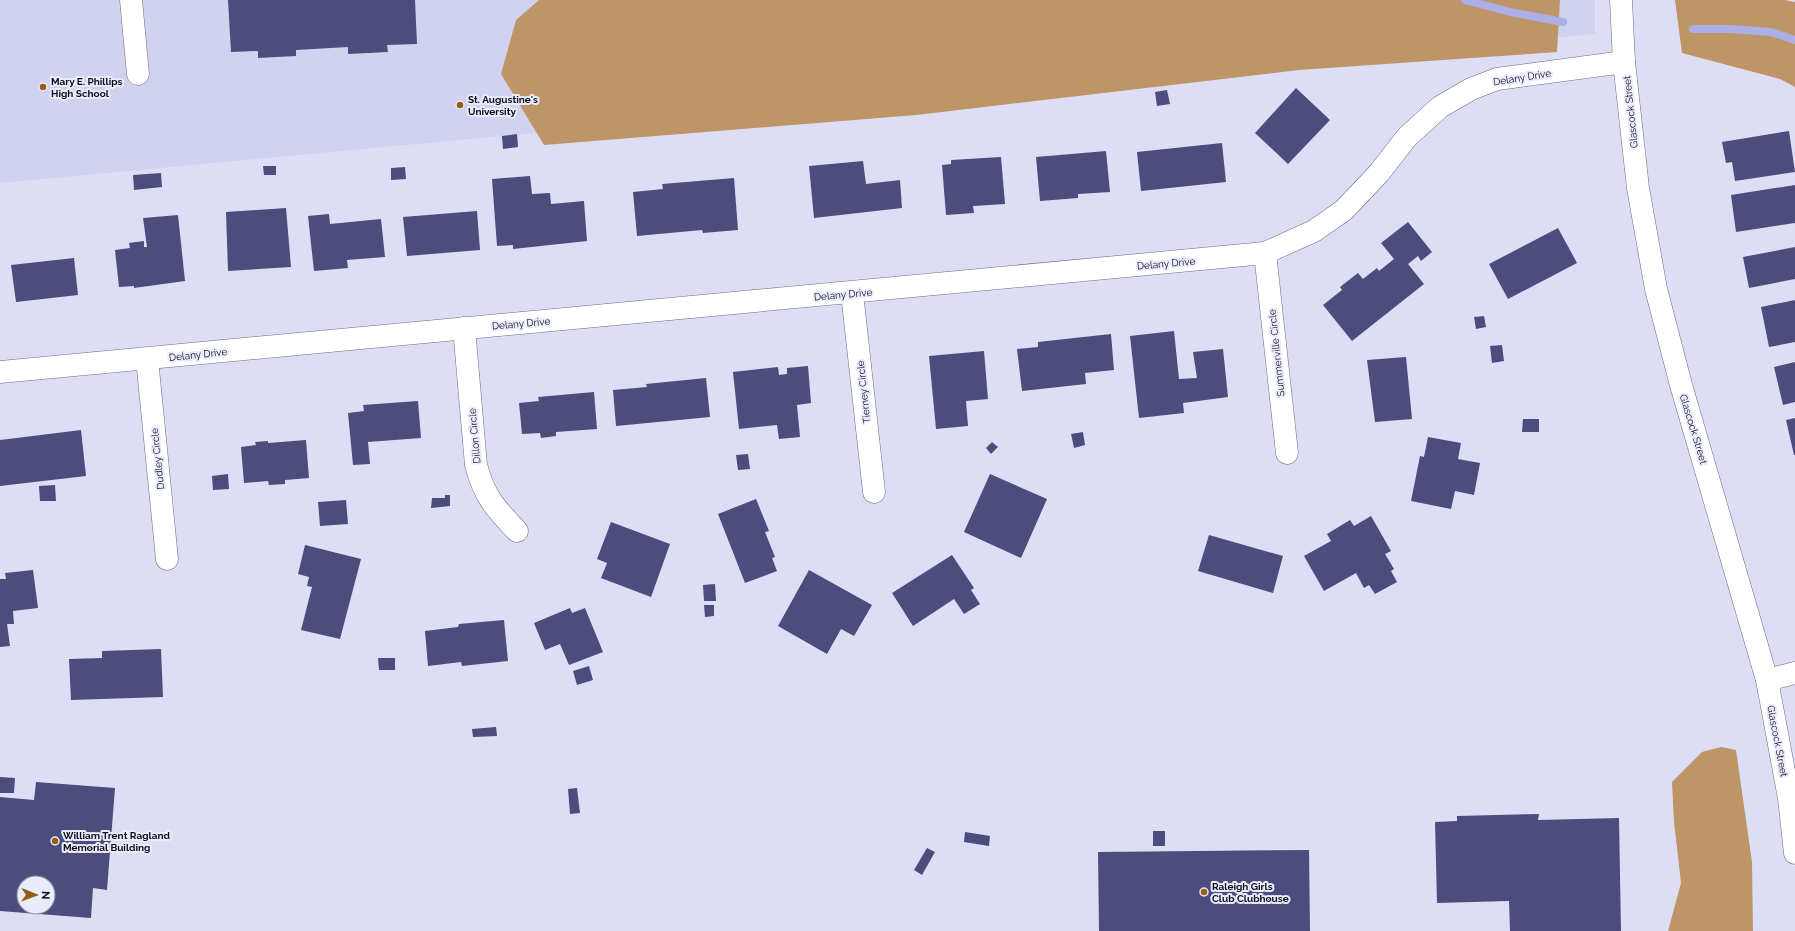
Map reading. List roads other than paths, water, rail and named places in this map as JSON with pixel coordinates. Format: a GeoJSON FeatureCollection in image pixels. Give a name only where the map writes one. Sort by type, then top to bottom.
{"type":"FeatureCollection","features":[{"type":"Feature","properties":{"kind":"street"},"geometry":{"type":"LineString","coordinates":[[131,0],[138,74]]}},
{"type":"Feature","properties":{"kind":"street","name":"Glascock Street"},"geometry":{"type":"LineString","coordinates":[[1620,0],[1624,62],[1638,188],[1656,289],[1681,385],[1767,680],[1789,798],[1795,852]]}},
{"type":"Feature","properties":{"kind":"street","name":"Delany Drive"},"geometry":{"type":"LineString","coordinates":[[0,372],[1265,253],[1314,232],[1344,210],[1379,173],[1407,137],[1440,107],[1471,89],[1497,79],[1624,62]]}},
{"type":"Feature","properties":{"kind":"street","name":"Summerville Circle"},"geometry":{"type":"LineString","coordinates":[[1265,253],[1287,453]]}},
{"type":"Feature","properties":{"kind":"street","name":"Tierney Circle"},"geometry":{"type":"LineString","coordinates":[[852,293],[874,492]]}},
{"type":"Feature","properties":{"kind":"street","name":"Dillon Circle"},"geometry":{"type":"LineString","coordinates":[[464,328],[476,465],[481,484],[495,508],[517,531]]}},
{"type":"Feature","properties":{"kind":"street","name":"Dudley Circle"},"geometry":{"type":"LineString","coordinates":[[147,359],[167,559]]}},
{"type":"Feature","properties":{"kind":"street"},"geometry":{"type":"LineString","coordinates":[[1767,680],[1795,673]]}},
{"type":"Feature","properties":{"kind":"waterway"},"geometry":{"type":"LineString","coordinates":[[1465,0],[1510,12],[1563,22]]}},
{"type":"Feature","properties":{"kind":"waterway"},"geometry":{"type":"LineString","coordinates":[[1693,29],[1731,29],[1771,32],[1795,40]]}},
{"type":"Feature","properties":{"kind":"place","name":"Mary E. Phillips High School"},"geometry":{"type":"Point","coordinates":[43,87]}},
{"type":"Feature","properties":{"kind":"place","name":"St. Augustine's University"},"geometry":{"type":"Point","coordinates":[460,105]}},
{"type":"Feature","properties":{"kind":"place","name":"William Trent Ragland Memorial Building"},"geometry":{"type":"Point","coordinates":[55,841]}},
{"type":"Feature","properties":{"kind":"place","name":"Raleigh Girls Club Clubhouse"},"geometry":{"type":"Point","coordinates":[1204,892]}}]}
